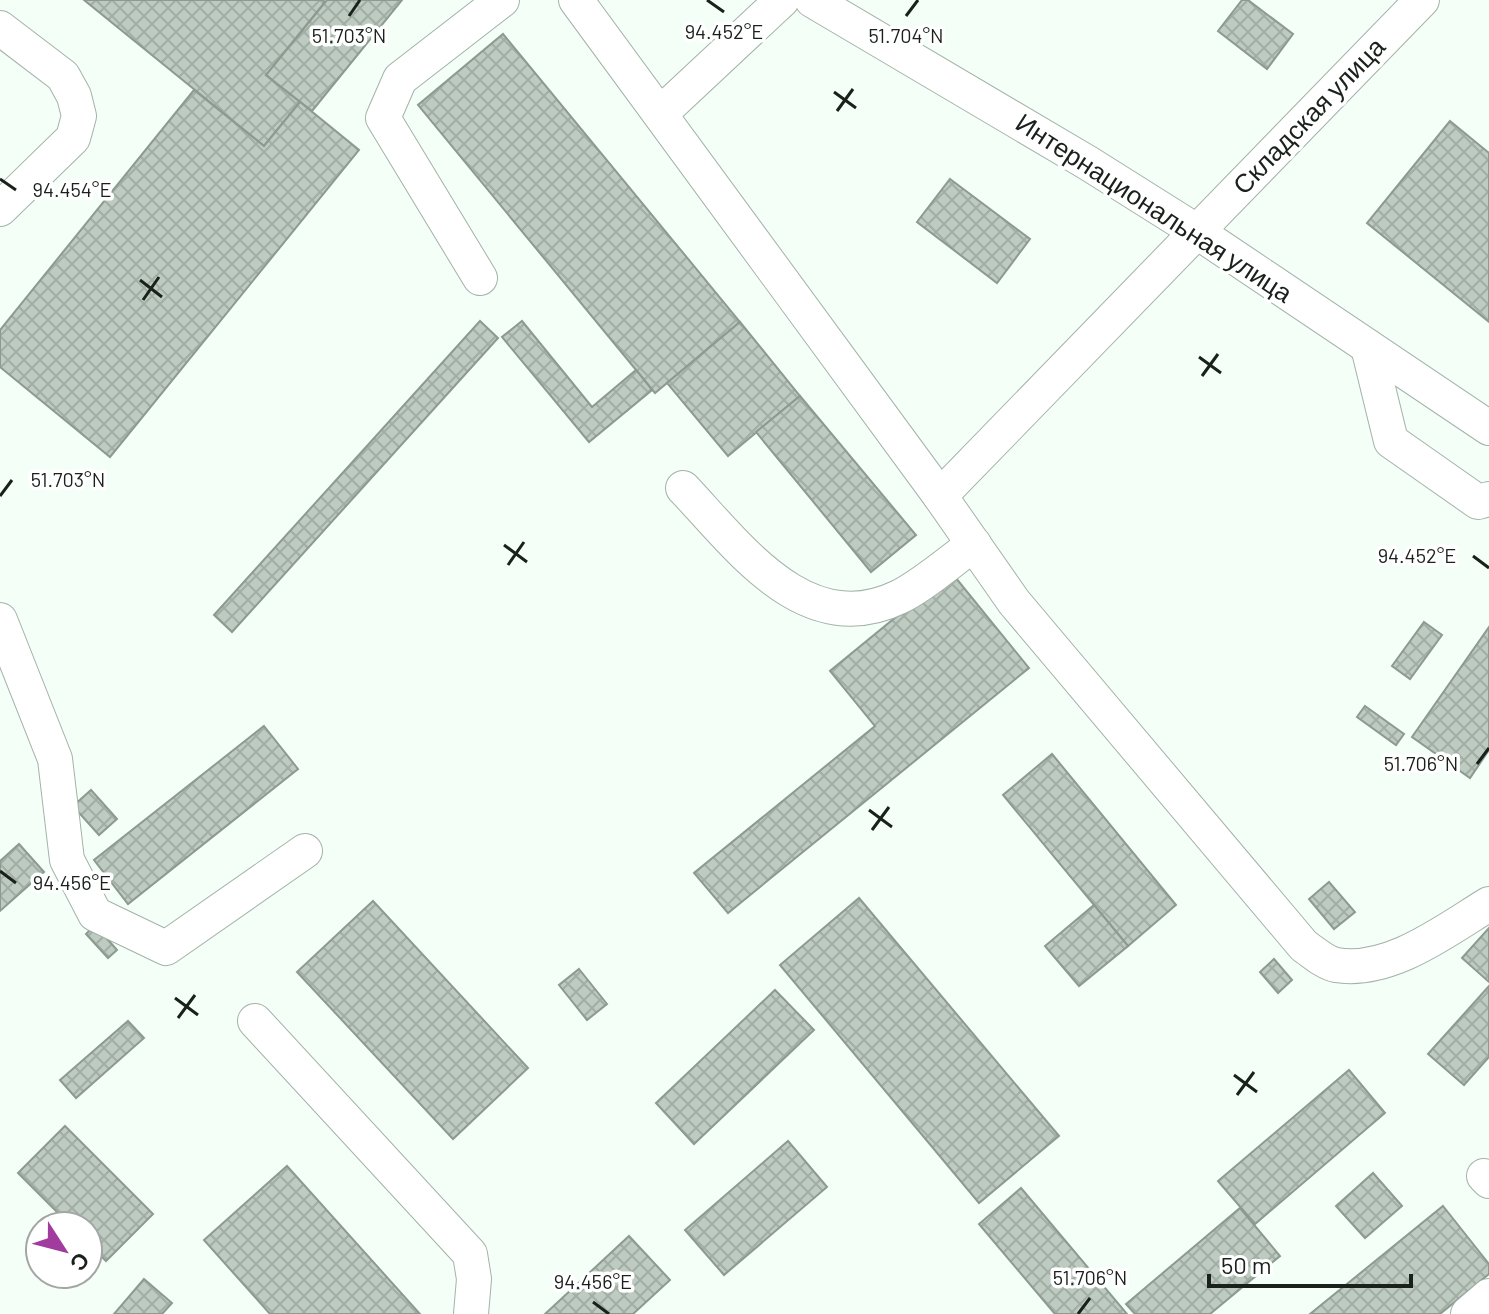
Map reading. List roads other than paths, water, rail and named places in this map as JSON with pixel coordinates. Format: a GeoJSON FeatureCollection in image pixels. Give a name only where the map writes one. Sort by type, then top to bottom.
{"type":"FeatureCollection","features":[{"type":"Feature","properties":{"kind":"street"},"geometry":{"type":"LineString","coordinates":[[480,278],[383,118],[400,79],[502,0]]}},
{"type":"Feature","properties":{"kind":"street"},"geometry":{"type":"LineString","coordinates":[[576,0],[940,496],[1014,602],[1304,946],[1334,965],[1378,963],[1417,948],[1489,904]]}},
{"type":"Feature","properties":{"kind":"street"},"geometry":{"type":"LineString","coordinates":[[660,114],[782,0]]}},
{"type":"Feature","properties":{"kind":"street","name":"Интернациональная улица"},"geometry":{"type":"LineString","coordinates":[[812,0],[1088,163],[1196,231],[1489,428]]}},
{"type":"Feature","properties":{"kind":"street","name":"Складская улица"},"geometry":{"type":"LineString","coordinates":[[940,496],[1417,2]]}},
{"type":"Feature","properties":{"kind":"street"},"geometry":{"type":"LineString","coordinates":[[0,28],[63,76],[74,96],[79,116],[73,138],[0,209]]}},
{"type":"Feature","properties":{"kind":"street"},"geometry":{"type":"LineString","coordinates":[[1368,347],[1391,441],[1478,502],[1489,499]]}},
{"type":"Feature","properties":{"kind":"street"},"geometry":{"type":"LineString","coordinates":[[683,488],[766,576],[807,600],[849,611],[899,597],[974,544]]}},
{"type":"Feature","properties":{"kind":"street"},"geometry":{"type":"LineString","coordinates":[[0,620],[55,759],[67,860],[95,914],[166,948],[305,851]]}},
{"type":"Feature","properties":{"kind":"street"},"geometry":{"type":"LineString","coordinates":[[255,1021],[470,1254],[474,1279],[471,1314]]}},
{"type":"Feature","properties":{"kind":"street"},"geometry":{"type":"LineString","coordinates":[[1468,1314],[1489,1296]]}}]}
